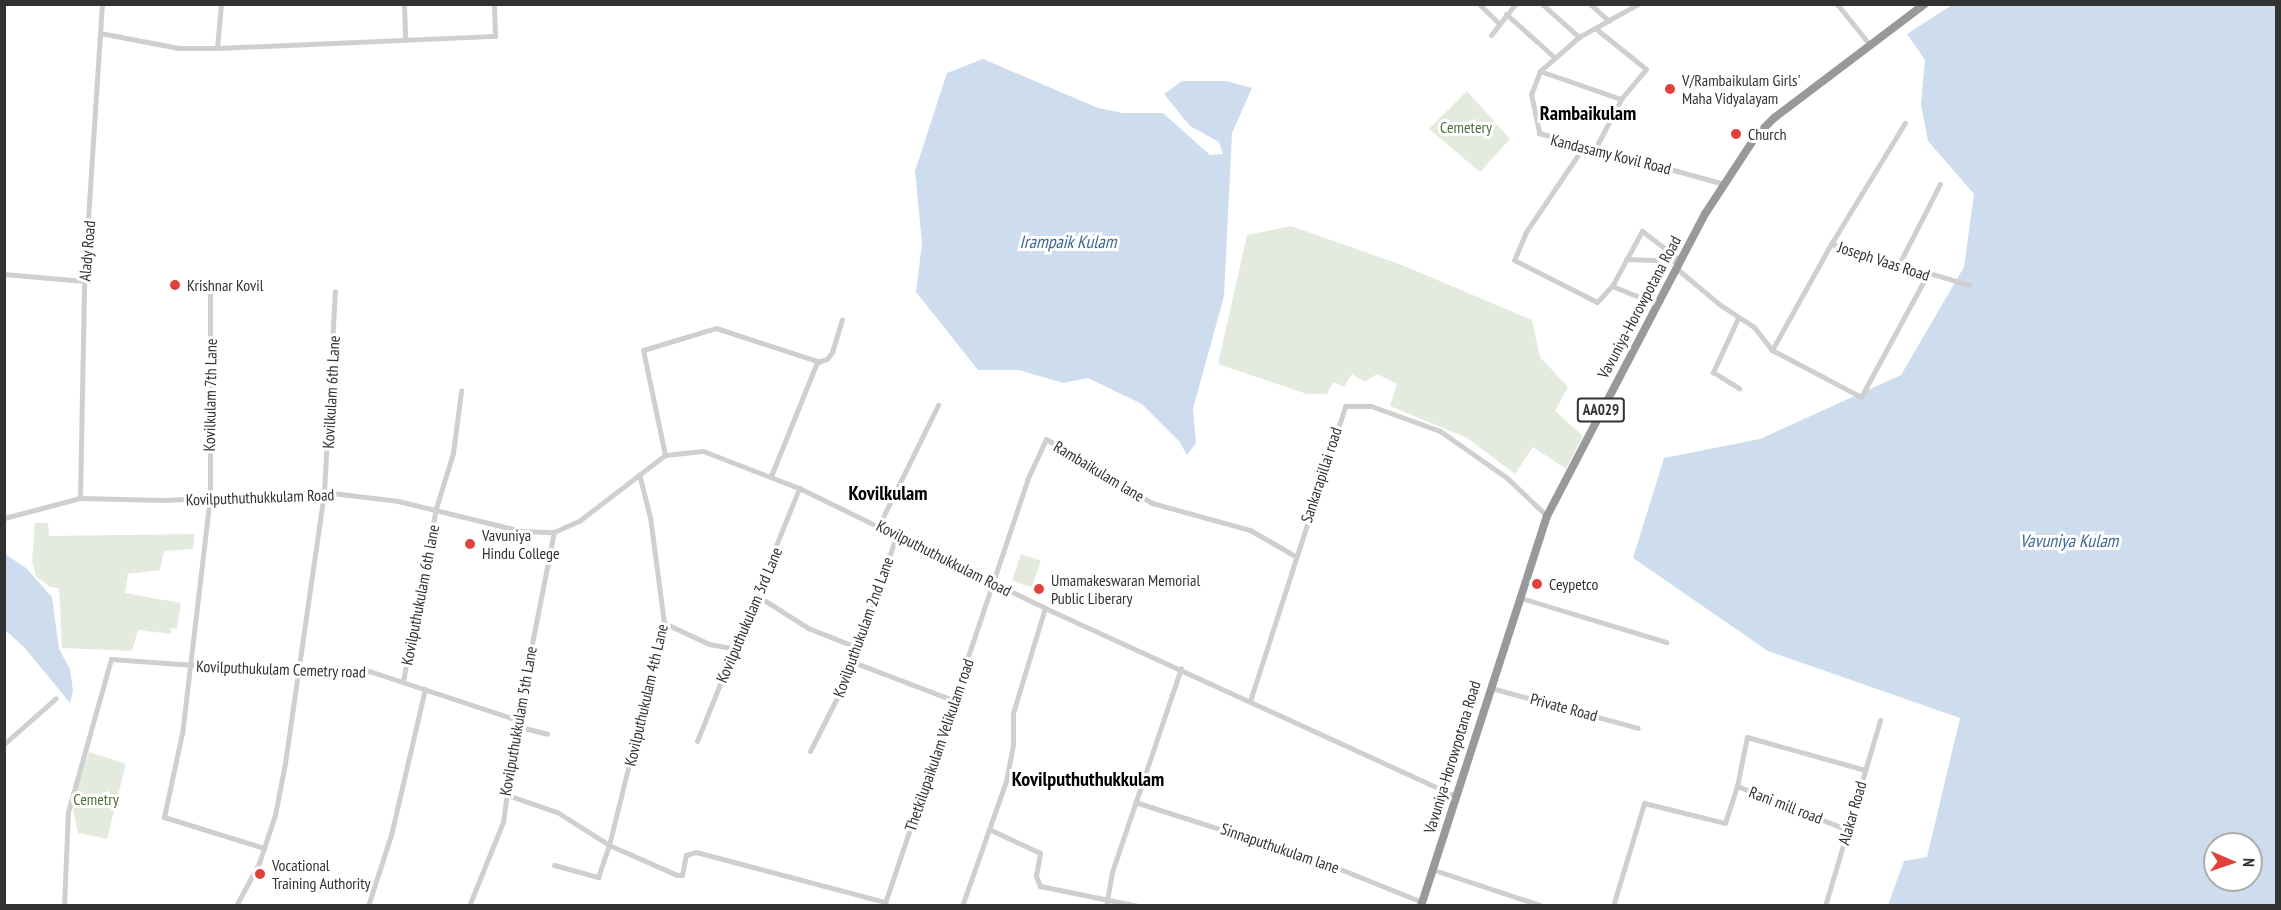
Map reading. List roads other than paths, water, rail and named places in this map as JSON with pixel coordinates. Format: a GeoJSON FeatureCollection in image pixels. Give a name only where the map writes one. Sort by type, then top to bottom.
{"type":"FeatureCollection","features":[{"type":"Feature","properties":{"kind":"highway","name":"Vavuniya-Horowpotana Road"},"geometry":{"type":"LineString","coordinates":[[1421,904],[1434,870],[1489,687],[1547,516],[1679,263],[1724,184],[1756,136],[1774,118],[1925,4]]}},
{"type":"Feature","properties":{"kind":"street","name":"Alady Road"},"geometry":{"type":"LineString","coordinates":[[80,498],[84,282],[102,4]]}},
{"type":"Feature","properties":{"kind":"street"},"geometry":{"type":"LineString","coordinates":[[217,48],[221,4]]}},
{"type":"Feature","properties":{"kind":"street"},"geometry":{"type":"LineString","coordinates":[[404,4],[405,37]]}},
{"type":"Feature","properties":{"kind":"street"},"geometry":{"type":"LineString","coordinates":[[100,33],[179,48],[217,48],[405,37],[495,36],[494,4]]}},
{"type":"Feature","properties":{"kind":"street"},"geometry":{"type":"LineString","coordinates":[[1479,4],[1499,23]]}},
{"type":"Feature","properties":{"kind":"street"},"geometry":{"type":"LineString","coordinates":[[1491,35],[1515,4]]}},
{"type":"Feature","properties":{"kind":"street"},"geometry":{"type":"LineString","coordinates":[[1542,4],[1579,37]]}},
{"type":"Feature","properties":{"kind":"street"},"geometry":{"type":"LineString","coordinates":[[1590,4],[1609,21]]}},
{"type":"Feature","properties":{"kind":"street","name":"Kandasamy Kovil Road"},"geometry":{"type":"LineString","coordinates":[[1638,4],[1579,37],[1553,56],[1540,71],[1531,94],[1539,133],[1724,184]]}},
{"type":"Feature","properties":{"kind":"street"},"geometry":{"type":"LineString","coordinates":[[1837,4],[1870,45]]}},
{"type":"Feature","properties":{"kind":"street"},"geometry":{"type":"LineString","coordinates":[[1506,15],[1553,56]]}},
{"type":"Feature","properties":{"kind":"street"},"geometry":{"type":"LineString","coordinates":[[1595,28],[1646,69],[1621,99],[1595,149]]}},
{"type":"Feature","properties":{"kind":"street"},"geometry":{"type":"LineString","coordinates":[[1540,71],[1621,99]]}},
{"type":"Feature","properties":{"kind":"street"},"geometry":{"type":"LineString","coordinates":[[1831,244],[1905,123]]}},
{"type":"Feature","properties":{"kind":"street"},"geometry":{"type":"LineString","coordinates":[[1584,146],[1526,232],[1513,259],[1597,302],[1612,286],[1642,231],[1738,318],[1754,327],[1772,350],[1861,398],[1927,276]]}},
{"type":"Feature","properties":{"kind":"street"},"geometry":{"type":"LineString","coordinates":[[1899,264],[1940,184]]}},
{"type":"Feature","properties":{"kind":"street","name":"Joseph Vaas Road"},"geometry":{"type":"LineString","coordinates":[[1772,350],[1831,244],[1899,264],[1927,276],[1970,285]]}},
{"type":"Feature","properties":{"kind":"street"},"geometry":{"type":"LineString","coordinates":[[1626,259],[1679,263]]}},
{"type":"Feature","properties":{"kind":"street"},"geometry":{"type":"LineString","coordinates":[[4,274],[84,282]]}},
{"type":"Feature","properties":{"kind":"street"},"geometry":{"type":"LineString","coordinates":[[1612,286],[1657,304]]}},
{"type":"Feature","properties":{"kind":"street","name":"Kovilkulam 6th Lane"},"geometry":{"type":"LineString","coordinates":[[237,904],[264,848],[275,815],[300,669],[324,492],[335,291]]}},
{"type":"Feature","properties":{"kind":"street","name":"Kovilkulam 7th Lane"},"geometry":{"type":"LineString","coordinates":[[210,294],[210,496],[188,666],[182,733],[164,817],[264,848]]}},
{"type":"Feature","properties":{"kind":"street"},"geometry":{"type":"LineString","coordinates":[[1738,318],[1713,372],[1739,388]]}},
{"type":"Feature","properties":{"kind":"street"},"geometry":{"type":"LineString","coordinates":[[771,476],[820,362],[832,352],[842,319]]}},
{"type":"Feature","properties":{"kind":"street"},"geometry":{"type":"LineString","coordinates":[[665,455],[643,350],[716,328],[820,362]]}},
{"type":"Feature","properties":{"kind":"street","name":"Kovilputhukulam 6th lane"},"geometry":{"type":"LineString","coordinates":[[403,681],[436,508],[450,463],[461,391]]}},
{"type":"Feature","properties":{"kind":"street"},"geometry":{"type":"LineString","coordinates":[[879,525],[938,405]]}},
{"type":"Feature","properties":{"kind":"street","name":"Sankarapillai road"},"geometry":{"type":"LineString","coordinates":[[1251,701],[1295,556],[1345,406],[1371,406],[1440,431],[1507,478],[1547,516]]}},
{"type":"Feature","properties":{"kind":"street","name":"Rambaikulam lane"},"geometry":{"type":"LineString","coordinates":[[993,583],[1027,480],[1046,440],[1152,503],[1250,530],[1295,556]]}},
{"type":"Feature","properties":{"kind":"street","name":"Kovilputhuthukkulam Road"},"geometry":{"type":"LineString","coordinates":[[4,518],[80,498],[164,500],[324,492],[436,508],[521,531],[554,532],[579,521],[665,455],[703,451],[799,488],[879,525],[1045,608],[1181,668],[1456,796]]}},
{"type":"Feature","properties":{"kind":"street","name":"Kovilputhukulam 4th Lane"},"geometry":{"type":"LineString","coordinates":[[554,865],[598,877],[609,845],[664,623],[650,517],[639,474]]}},
{"type":"Feature","properties":{"kind":"street","name":"Kovilputhukulam 3rd Lane"},"geometry":{"type":"LineString","coordinates":[[697,741],[732,648],[799,488]]}},
{"type":"Feature","properties":{"kind":"street","name":"Kovilputhukkulam 5th Lane"},"geometry":{"type":"LineString","coordinates":[[469,906],[503,822],[504,794],[516,723],[554,532]]}},
{"type":"Feature","properties":{"kind":"street","name":"Kovilputhukulam 2nd Lane"},"geometry":{"type":"LineString","coordinates":[[810,751],[853,662],[856,647],[897,534]]}},
{"type":"Feature","properties":{"kind":"street","name":"Thetkilupaikulam Velikulam road"},"geometry":{"type":"LineString","coordinates":[[884,904],[955,702],[993,583]]}},
{"type":"Feature","properties":{"kind":"street"},"geometry":{"type":"LineString","coordinates":[[756,595],[808,628],[856,647]]}},
{"type":"Feature","properties":{"kind":"street"},"geometry":{"type":"LineString","coordinates":[[1521,598],[1666,642]]}},
{"type":"Feature","properties":{"kind":"street"},"geometry":{"type":"LineString","coordinates":[[962,906],[1006,781],[1013,745],[1013,713],[1045,608]]}},
{"type":"Feature","properties":{"kind":"street"},"geometry":{"type":"LineString","coordinates":[[664,623],[710,644],[732,648]]}},
{"type":"Feature","properties":{"kind":"street","name":"Kovilputhukulam Cemetry road"},"geometry":{"type":"LineString","coordinates":[[64,906],[68,812],[111,659],[188,666],[348,668],[403,681],[547,734]]}},
{"type":"Feature","properties":{"kind":"street"},"geometry":{"type":"LineString","coordinates":[[853,662],[955,702]]}},
{"type":"Feature","properties":{"kind":"street"},"geometry":{"type":"LineString","coordinates":[[1106,906],[1106,898],[1135,802],[1181,668]]}},
{"type":"Feature","properties":{"kind":"street","name":"Private Road"},"geometry":{"type":"LineString","coordinates":[[1489,687],[1638,728]]}},
{"type":"Feature","properties":{"kind":"street"},"geometry":{"type":"LineString","coordinates":[[368,906],[391,835],[425,689]]}},
{"type":"Feature","properties":{"kind":"street"},"geometry":{"type":"LineString","coordinates":[[4,744],[56,698]]}},
{"type":"Feature","properties":{"kind":"street","name":"Alakar Road"},"geometry":{"type":"LineString","coordinates":[[1825,906],[1880,720]]}},
{"type":"Feature","properties":{"kind":"street"},"geometry":{"type":"LineString","coordinates":[[1737,786],[1747,737],[1865,770]]}},
{"type":"Feature","properties":{"kind":"street","name":"Rani mill road"},"geometry":{"type":"LineString","coordinates":[[1613,906],[1644,803],[1725,823],[1737,786],[1848,830]]}},
{"type":"Feature","properties":{"kind":"street"},"geometry":{"type":"LineString","coordinates":[[504,794],[557,812],[609,845],[677,875],[682,874],[686,855],[696,852],[884,904]]}},
{"type":"Feature","properties":{"kind":"street","name":"Sinnaputhukulam lane"},"geometry":{"type":"LineString","coordinates":[[1135,802],[1320,861],[1421,904]]}},
{"type":"Feature","properties":{"kind":"street"},"geometry":{"type":"LineString","coordinates":[[988,829],[1040,853],[1036,876],[1040,886],[1138,906]]}},
{"type":"Feature","properties":{"kind":"street"},"geometry":{"type":"LineString","coordinates":[[1434,870],[1543,906]]}},
{"type":"Feature","properties":{"kind":"water","name":"Vavuniya Kulam"},"geometry":{"type":"Polygon","coordinates":[[[1952,5],[2276,5],[2276,905],[1888,905],[1904,861],[1927,857],[1960,718],[1768,651],[1633,558],[1664,458],[1760,439],[1901,375],[1964,267],[1974,194],[1928,141],[1921,104],[1925,60],[1907,34],[1952,5]]]}},
{"type":"Feature","properties":{"kind":"water","name":"Irampaik Kulam"},"geometry":{"type":"Polygon","coordinates":[[[983,59],[1098,108],[1123,113],[1163,113],[1210,155],[1223,154],[1219,142],[1190,126],[1164,94],[1182,81],[1226,81],[1252,88],[1232,133],[1224,296],[1193,409],[1196,443],[1187,455],[1179,441],[1142,404],[1088,378],[1063,383],[1019,370],[978,370],[916,292],[922,243],[915,171],[947,73],[983,59]]]}},
{"type":"Feature","properties":{"kind":"water"},"geometry":{"type":"Polygon","coordinates":[[[5,554],[26,568],[52,597],[59,649],[70,669],[73,691],[70,703],[24,647],[5,630],[5,554]]]}},
{"type":"Feature","properties":{"kind":"place","name":"V/Rambaikulam Girls' Maha Vidyalayam"},"geometry":{"type":"Point","coordinates":[1670,89]}},
{"type":"Feature","properties":{"kind":"place","name":"Church"},"geometry":{"type":"Point","coordinates":[1736,134]}},
{"type":"Feature","properties":{"kind":"place","name":"Krishnar Kovil"},"geometry":{"type":"Point","coordinates":[175,285]}},
{"type":"Feature","properties":{"kind":"place","name":"Vavuniya Hindu College"},"geometry":{"type":"Point","coordinates":[470,544]}},
{"type":"Feature","properties":{"kind":"place","name":"Ceypetco"},"geometry":{"type":"Point","coordinates":[1537,584]}},
{"type":"Feature","properties":{"kind":"place","name":"Umamakeswaran Memorial Public Liberary"},"geometry":{"type":"Point","coordinates":[1039,589]}},
{"type":"Feature","properties":{"kind":"place","name":"Vocational Training Authority"},"geometry":{"type":"Point","coordinates":[260,874]}},
{"type":"Feature","properties":{"kind":"district","name":"Rambaikulam"},"geometry":{"type":"Point","coordinates":[1588,113]}},
{"type":"Feature","properties":{"kind":"district","name":"Kovilkulam"},"geometry":{"type":"Point","coordinates":[888,493]}},
{"type":"Feature","properties":{"kind":"district","name":"Kovilputhuthukkulam"},"geometry":{"type":"Point","coordinates":[1088,779]}},
{"type":"Feature","properties":{"kind":"park label","name":"Cemetery"},"geometry":{"type":"Point","coordinates":[1466,127]}},
{"type":"Feature","properties":{"kind":"park label","name":"Cemetry"},"geometry":{"type":"Point","coordinates":[96,799]}}]}
